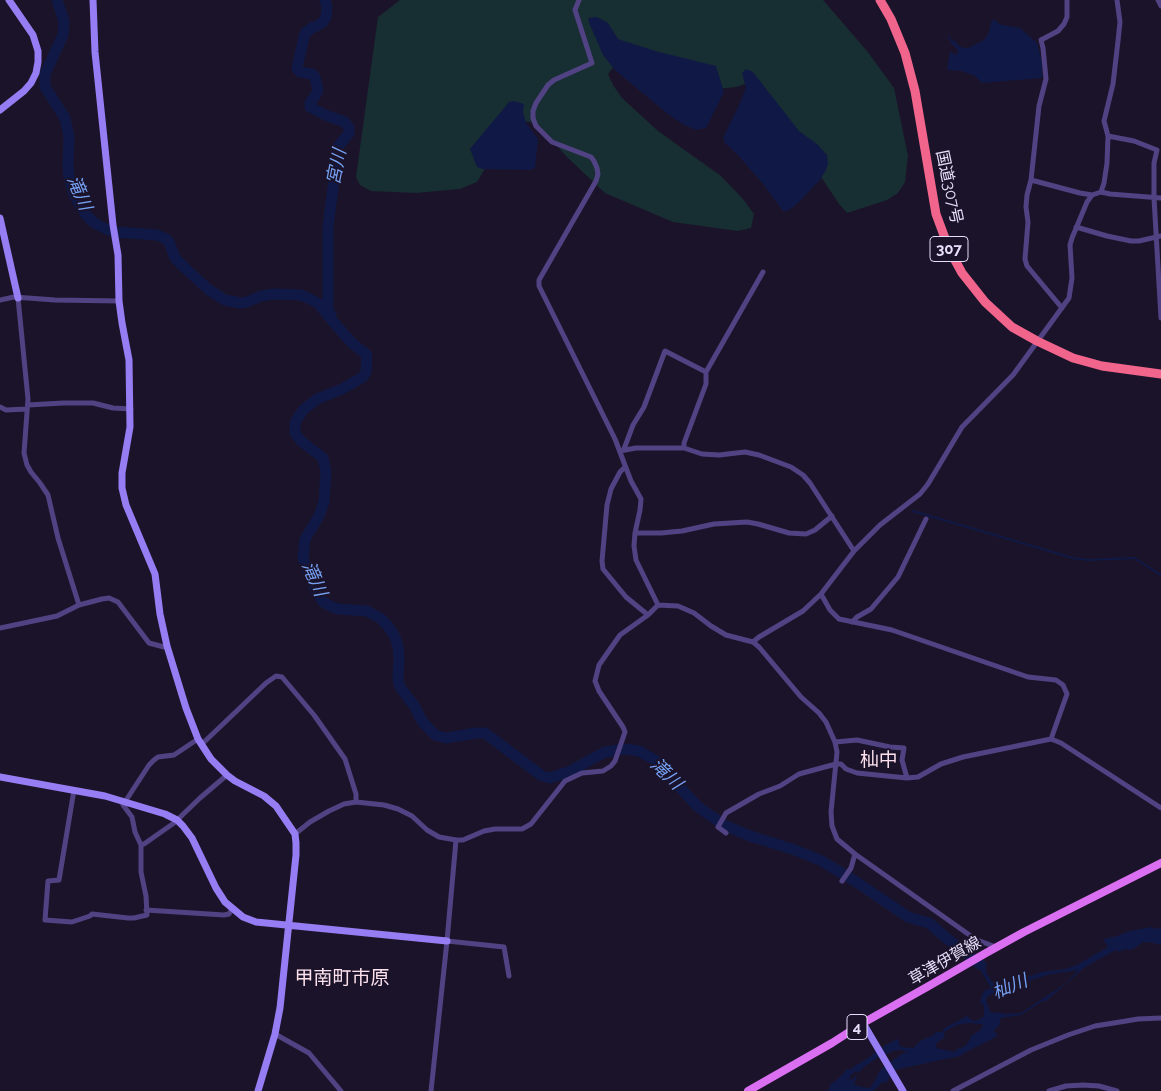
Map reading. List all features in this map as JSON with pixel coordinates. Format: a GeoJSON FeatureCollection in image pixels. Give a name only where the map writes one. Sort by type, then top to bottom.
{"type":"FeatureCollection","features":[{"type":"Feature","properties":{"kind":"highway","name":"国道307号"},"geometry":{"type":"LineString","coordinates":[[880,0],[891,19],[905,53],[915,91],[936,214],[949,249],[962,273],[985,302],[1012,327],[1037,341],[1073,358],[1102,366],[1161,374]]}},
{"type":"Feature","properties":{"kind":"main road","name":"草津伊賀線"},"geometry":{"type":"LineString","coordinates":[[748,1091],[967,963],[1161,863]]}},
{"type":"Feature","properties":{"kind":"street"},"geometry":{"type":"LineString","coordinates":[[0,110],[31,83],[36,73],[38,62],[37,46],[33,36],[9,0]]}},
{"type":"Feature","properties":{"kind":"street"},"geometry":{"type":"LineString","coordinates":[[93,0],[95,52],[118,255],[119,301],[129,360],[130,432],[122,473],[122,488],[126,505],[155,574],[160,614],[167,646],[199,742],[211,759],[227,775],[264,796],[276,806],[295,834],[296,855],[280,1008],[275,1034],[258,1091]]}},
{"type":"Feature","properties":{"kind":"street"},"geometry":{"type":"LineString","coordinates":[[580,0],[575,10],[592,63],[554,80],[548,85],[536,103],[533,118],[536,126],[552,142],[591,157],[598,174],[539,280],[539,286],[622,450],[630,481],[640,499],[634,546],[636,560],[658,605]]}},
{"type":"Feature","properties":{"kind":"street"},"geometry":{"type":"LineString","coordinates":[[1062,308],[1027,266],[1025,259],[1028,222],[1027,195],[1031,180],[1039,106],[1046,79],[1041,40],[1058,31],[1064,24],[1067,17],[1067,0]]}},
{"type":"Feature","properties":{"kind":"street"},"geometry":{"type":"LineString","coordinates":[[1101,192],[1107,162],[1108,136],[1104,121],[1113,84],[1120,22],[1118,0]]}},
{"type":"Feature","properties":{"kind":"street"},"geometry":{"type":"LineString","coordinates":[[1158,0],[1161,6]]}},
{"type":"Feature","properties":{"kind":"street"},"geometry":{"type":"LineString","coordinates":[[1108,136],[1134,141],[1157,150],[1154,163],[1154,198],[1158,236],[1161,318]]}},
{"type":"Feature","properties":{"kind":"street"},"geometry":{"type":"LineString","coordinates":[[1031,180],[1092,195],[1101,192],[1161,198]]}},
{"type":"Feature","properties":{"kind":"street"},"geometry":{"type":"LineString","coordinates":[[753,642],[803,611],[821,594],[854,551],[880,525],[920,494],[962,427],[1013,375],[1069,298],[1072,278],[1070,244],[1087,202],[1092,195]]}},
{"type":"Feature","properties":{"kind":"street"},"geometry":{"type":"LineString","coordinates":[[0,218],[18,298],[28,407],[24,453],[27,465],[48,495],[58,538],[79,605]]}},
{"type":"Feature","properties":{"kind":"street"},"geometry":{"type":"LineString","coordinates":[[1076,227],[1131,241],[1158,236]]}},
{"type":"Feature","properties":{"kind":"street"},"geometry":{"type":"LineString","coordinates":[[684,448],[684,442],[706,384],[706,372],[763,272]]}},
{"type":"Feature","properties":{"kind":"street"},"geometry":{"type":"LineString","coordinates":[[0,300],[14,297],[119,301]]}},
{"type":"Feature","properties":{"kind":"street"},"geometry":{"type":"LineString","coordinates":[[622,450],[633,425],[644,407],[665,351],[706,372]]}},
{"type":"Feature","properties":{"kind":"street"},"geometry":{"type":"LineString","coordinates":[[0,407],[6,410],[63,403],[93,403],[113,408],[131,409]]}},
{"type":"Feature","properties":{"kind":"street"},"geometry":{"type":"LineString","coordinates":[[622,450],[636,448],[684,448],[702,454],[719,455],[745,452],[791,467],[803,475],[810,483],[854,551]]}},
{"type":"Feature","properties":{"kind":"street"},"geometry":{"type":"LineString","coordinates":[[625,467],[620,472],[611,489],[607,505],[603,569],[626,597],[648,615]]}},
{"type":"Feature","properties":{"kind":"street"},"geometry":{"type":"LineString","coordinates":[[635,533],[682,531],[714,524],[747,522],[789,533],[806,534],[815,530],[832,516]]}},
{"type":"Feature","properties":{"kind":"street"},"geometry":{"type":"LineString","coordinates":[[852,622],[871,609],[898,577],[926,519]]}},
{"type":"Feature","properties":{"kind":"street"},"geometry":{"type":"LineString","coordinates":[[821,594],[830,610],[840,619],[892,630],[1028,677],[1056,680],[1063,685],[1066,694],[1051,739]]}},
{"type":"Feature","properties":{"kind":"street"},"geometry":{"type":"LineString","coordinates":[[0,628],[57,616],[79,605],[109,598],[118,602],[150,643],[164,647],[167,646]]}},
{"type":"Feature","properties":{"kind":"street"},"geometry":{"type":"LineString","coordinates":[[295,834],[310,822],[329,811],[344,804],[356,802],[384,805],[398,809],[412,816],[426,830],[439,837],[456,840],[463,840],[495,829],[522,828],[531,824],[566,781],[582,773],[603,770],[611,766],[625,732],[599,691],[595,681],[599,665],[620,635],[648,615],[658,605],[678,606],[694,613],[726,635],[753,642],[801,697],[826,722],[835,742],[837,752],[831,812],[832,826],[837,838],[855,854],[968,934],[977,940],[996,947]]}},
{"type":"Feature","properties":{"kind":"street"},"geometry":{"type":"LineString","coordinates":[[74,790],[59,880],[48,881],[45,920],[72,922],[92,914],[134,918],[147,915],[146,896],[141,872],[141,845],[135,832],[132,817],[122,805],[154,760],[158,757],[174,755],[199,742],[276,676],[282,677],[314,715],[345,759],[356,794],[356,802]]}},
{"type":"Feature","properties":{"kind":"street"},"geometry":{"type":"LineString","coordinates":[[726,833],[718,827],[724,815],[759,794],[780,786],[799,774],[841,764],[846,769],[857,773],[907,778],[918,777],[942,764],[963,757],[1051,739],[1061,743],[1161,808]]}},
{"type":"Feature","properties":{"kind":"street"},"geometry":{"type":"LineString","coordinates":[[835,742],[856,740],[904,748],[902,760],[907,778]]}},
{"type":"Feature","properties":{"kind":"street"},"geometry":{"type":"LineString","coordinates":[[141,845],[177,820],[227,775]]}},
{"type":"Feature","properties":{"kind":"street"},"geometry":{"type":"LineString","coordinates":[[0,776],[105,796],[165,814],[177,820],[192,838],[216,888],[225,902],[232,910],[243,917],[256,922],[504,948],[509,976]]}},
{"type":"Feature","properties":{"kind":"street"},"geometry":{"type":"LineString","coordinates":[[432,1091],[456,840]]}},
{"type":"Feature","properties":{"kind":"street"},"geometry":{"type":"LineString","coordinates":[[843,879],[851,868],[855,854]]}},
{"type":"Feature","properties":{"kind":"street"},"geometry":{"type":"LineString","coordinates":[[146,910],[224,916],[232,910]]}},
{"type":"Feature","properties":{"kind":"street"},"geometry":{"type":"LineString","coordinates":[[953,1091],[1031,1050],[1068,1035],[1095,1026],[1138,1019],[1161,1018]]}},
{"type":"Feature","properties":{"kind":"street"},"geometry":{"type":"LineString","coordinates":[[864,1023],[903,1091]]}},
{"type":"Feature","properties":{"kind":"street"},"geometry":{"type":"LineString","coordinates":[[275,1034],[309,1053],[341,1091]]}},
{"type":"Feature","properties":{"kind":"street"},"geometry":{"type":"LineString","coordinates":[[1049,1091],[1066,1086],[1082,1085],[1099,1086],[1117,1091]]}},
{"type":"Feature","properties":{"kind":"green space"},"geometry":{"type":"Polygon","coordinates":[[[400,0],[823,0],[867,51],[894,88],[908,156],[905,182],[898,193],[887,200],[847,213],[839,204],[759,83],[751,82],[736,87],[717,89],[615,65],[608,74],[622,98],[658,131],[721,176],[743,199],[754,214],[751,228],[738,231],[673,222],[605,193],[567,157],[538,125],[524,121],[494,153],[477,182],[460,189],[416,193],[371,191],[360,185],[356,177],[378,17],[400,0]]]}},
{"type":"Feature","properties":{"kind":"shaded area"},"geometry":{"type":"Polygon","coordinates":[[[597,17],[608,23],[618,39],[655,51],[716,66],[724,92],[706,128],[696,130],[684,125],[669,115],[615,70],[603,55],[590,25],[588,18],[597,17]]]}},
{"type":"Feature","properties":{"kind":"shaded area"},"geometry":{"type":"Polygon","coordinates":[[[994,19],[1002,25],[1020,28],[1037,43],[1042,62],[1042,78],[982,83],[975,76],[962,71],[947,70],[950,52],[955,55],[958,53],[948,37],[949,35],[952,41],[954,40],[960,47],[968,48],[984,40],[994,19]]]}},
{"type":"Feature","properties":{"kind":"shaded area"},"geometry":{"type":"Polygon","coordinates":[[[746,69],[753,72],[799,131],[817,144],[827,155],[828,164],[820,180],[796,205],[787,211],[783,211],[763,184],[725,143],[723,138],[746,88],[742,73],[746,69]]]}},
{"type":"Feature","properties":{"kind":"shaded area"},"geometry":{"type":"Polygon","coordinates":[[[514,101],[524,104],[523,112],[526,123],[538,139],[535,168],[531,170],[483,169],[477,167],[470,149],[509,102],[514,101]]]}},
{"type":"Feature","properties":{"kind":"shaded area"},"geometry":{"type":"Polygon","coordinates":[[[1152,927],[1156,929],[1161,928],[1161,945],[1143,942],[1129,950],[1126,949],[1119,952],[1116,950],[1085,967],[1046,1001],[1021,1015],[1001,1018],[999,1026],[994,1030],[998,1036],[960,1056],[894,1071],[886,1083],[883,1082],[873,1091],[828,1091],[832,1082],[847,1069],[851,1069],[875,1051],[897,1039],[902,1047],[913,1048],[920,1041],[934,1035],[936,1032],[942,1032],[946,1027],[967,1016],[973,1021],[979,1020],[984,1016],[984,1006],[980,1002],[984,991],[991,988],[981,971],[981,967],[967,956],[973,956],[986,967],[986,973],[993,983],[1006,984],[1042,972],[1065,969],[1077,965],[1108,947],[1103,939],[1152,927]],[[1078,970],[1051,974],[999,990],[987,997],[986,1000],[990,1011],[1005,1014],[1021,1013],[1066,983],[1078,970]],[[969,1023],[957,1025],[944,1032],[944,1038],[935,1044],[936,1048],[955,1052],[957,1049],[965,1046],[970,1037],[980,1030],[983,1024],[969,1023]],[[896,1050],[877,1058],[858,1073],[857,1071],[853,1073],[849,1078],[851,1080],[855,1076],[857,1077],[854,1084],[870,1088],[883,1067],[905,1052],[910,1052],[896,1050]]]}},
{"type":"Feature","properties":{"kind":"waterway","name":"滝川"},"geometry":{"type":"LineString","coordinates":[[57,0],[64,21],[63,35],[45,74],[45,87],[65,118],[69,136],[69,178],[74,195],[86,215],[93,222],[106,229],[116,232],[157,235],[166,239],[175,258],[209,290],[225,300],[240,303],[274,294],[301,295],[310,299],[319,304],[352,343],[367,355],[366,372],[363,377],[342,389],[317,399],[303,410],[295,423],[295,433],[301,441],[323,458],[326,472],[324,502],[319,516],[305,539],[303,558],[317,593],[323,602],[338,609],[367,611],[380,618],[388,626],[398,646],[398,680],[400,687],[415,707],[422,721],[435,735],[446,738],[485,733],[542,776],[550,778],[568,772],[605,752],[625,749],[639,751],[655,760],[697,806],[724,825],[820,860],[908,917],[929,923],[981,965]]}},
{"type":"Feature","properties":{"kind":"waterway","name":"宮川"},"geometry":{"type":"LineString","coordinates":[[325,0],[327,7],[326,17],[322,23],[305,33],[297,68],[300,72],[312,74],[315,77],[318,90],[310,103],[310,107],[345,122],[349,128],[349,133],[338,147],[328,227],[328,309],[331,315]]}},
{"type":"Feature","properties":{"kind":"waterway"},"geometry":{"type":"LineString","coordinates":[[913,511],[1073,558],[1088,560],[1134,558],[1161,575]]}},
{"type":"Feature","properties":{"kind":"district","name":"杣中"},"geometry":{"type":"Point","coordinates":[879,760]}},
{"type":"Feature","properties":{"kind":"district","name":"甲南町市原"},"geometry":{"type":"Point","coordinates":[342,978]}},
{"type":"Feature","properties":{"kind":"water label","name":"杣川"},"geometry":{"type":"Point","coordinates":[1010,987]}}]}
